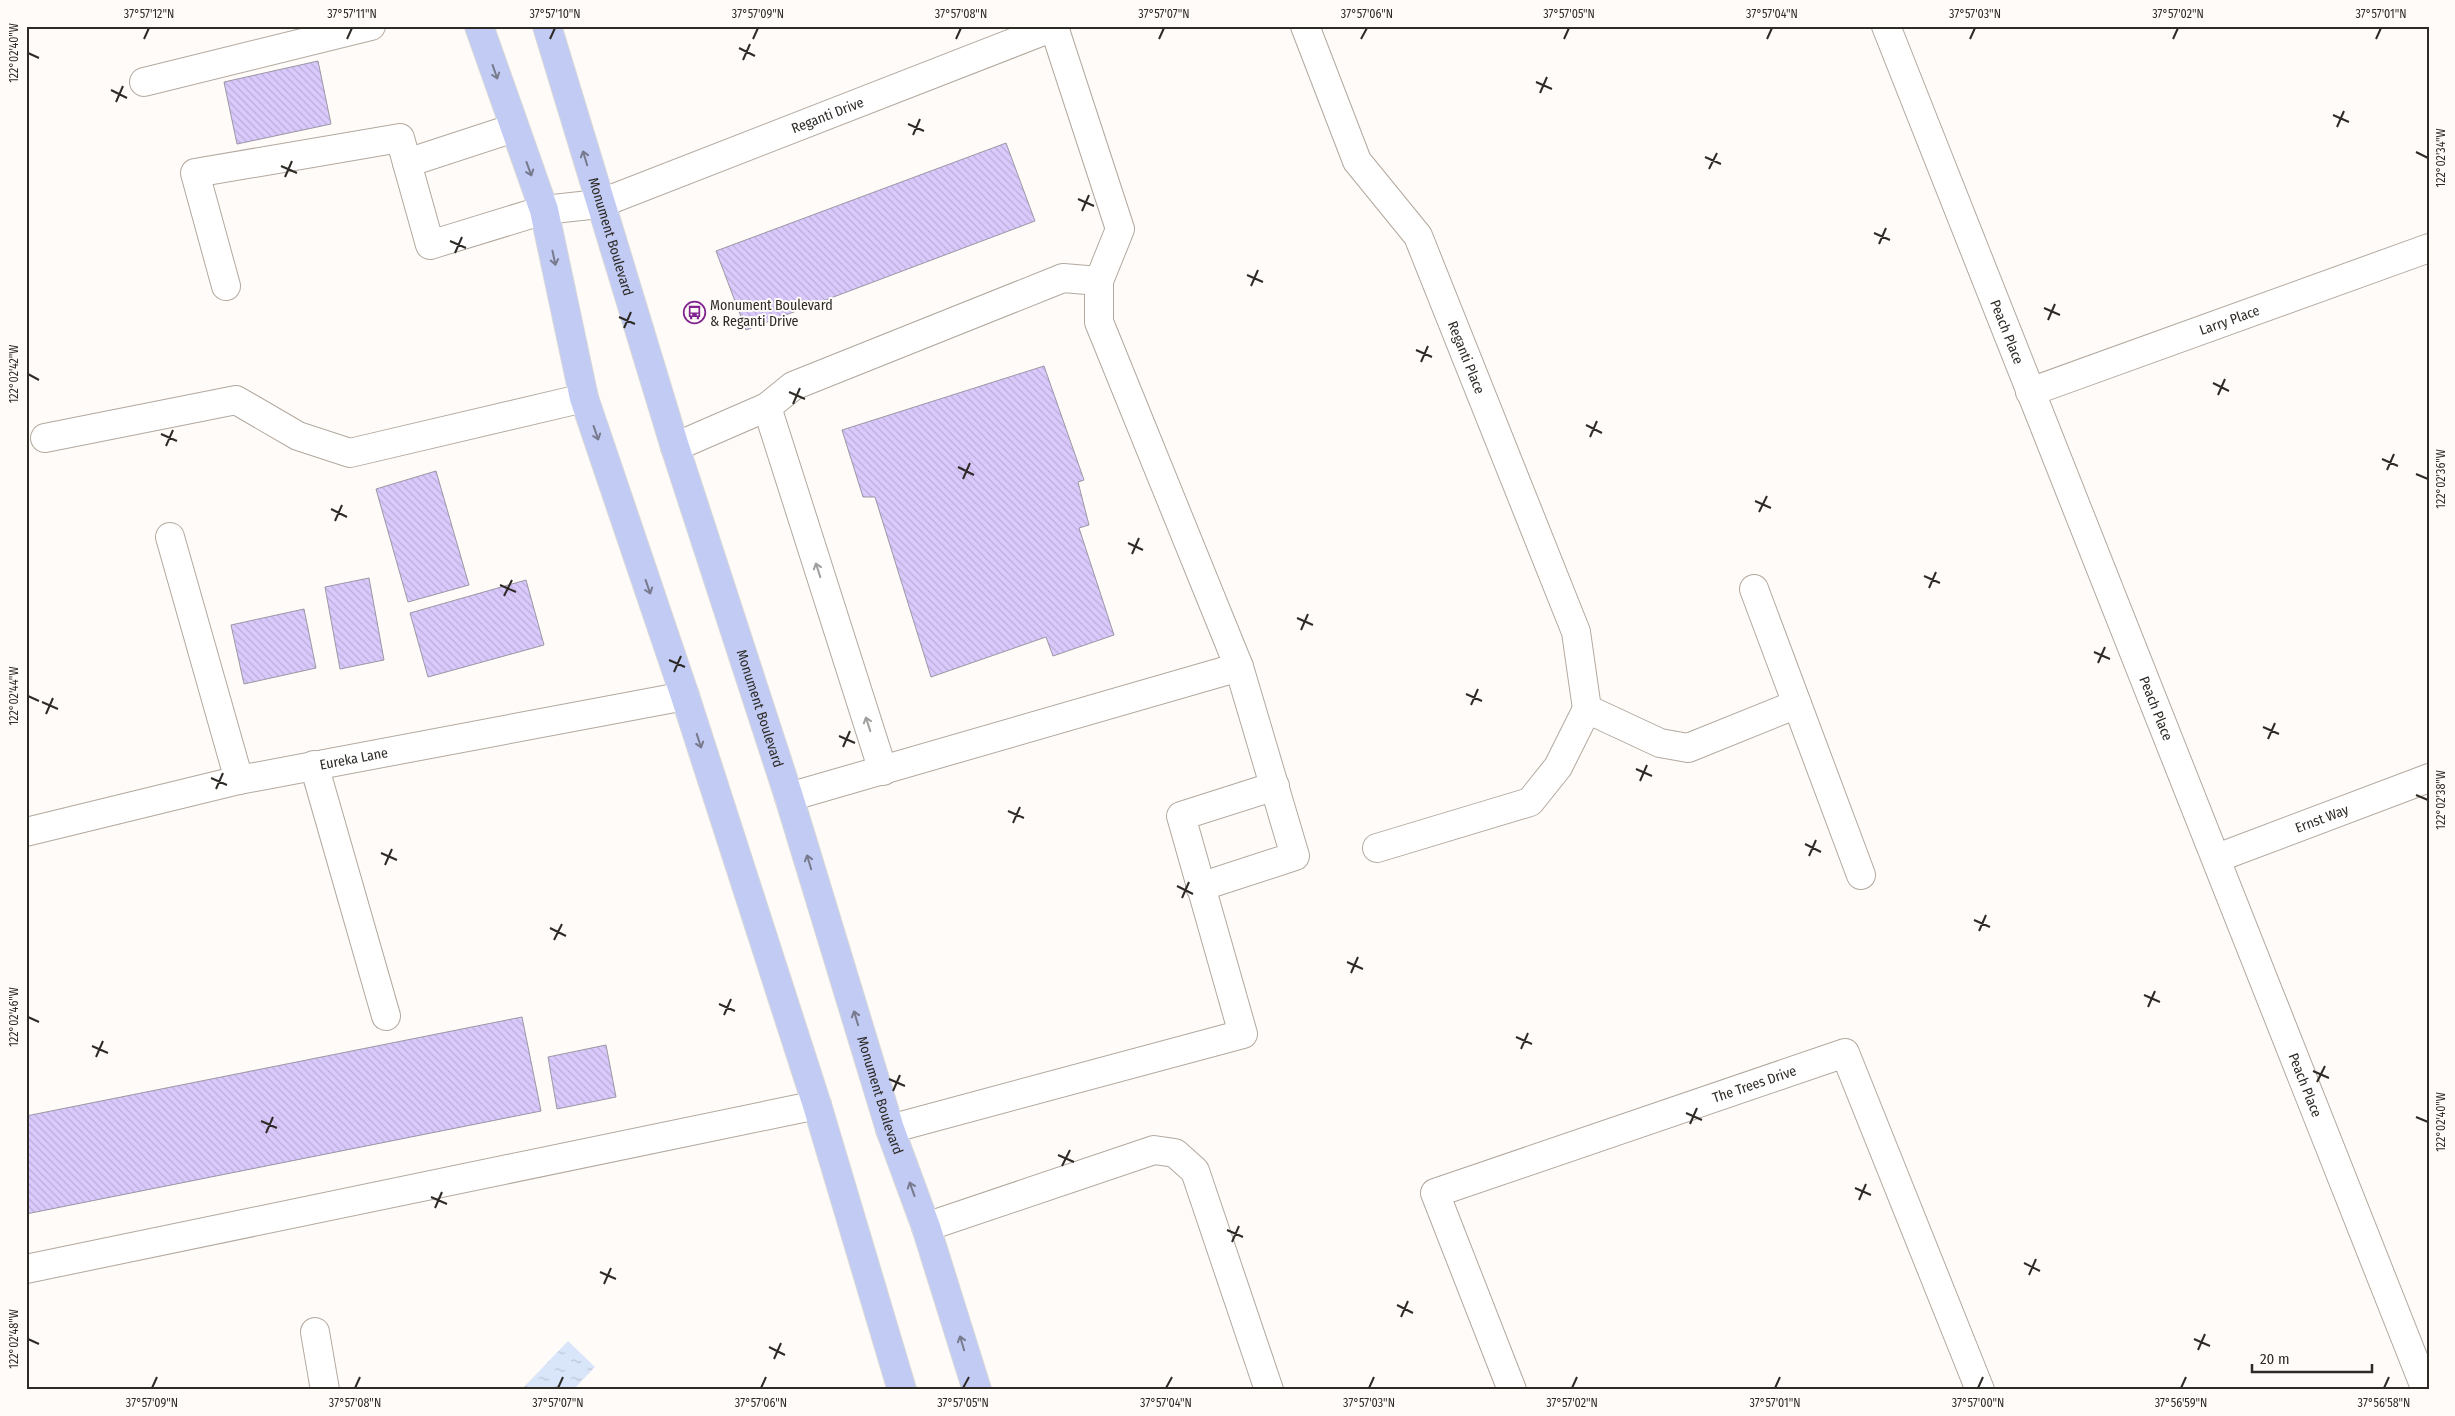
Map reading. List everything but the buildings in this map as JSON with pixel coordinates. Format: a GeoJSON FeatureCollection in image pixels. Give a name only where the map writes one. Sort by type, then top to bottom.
{"type":"FeatureCollection","features":[{"type":"Feature","properties":{"kind":"main road"},"geometry":{"type":"LineString","coordinates":[[479,26],[544,210],[584,398],[685,696],[817,1105],[902,1390]]}},
{"type":"Feature","properties":{"kind":"main road","name":"Monument Boulevard"},"geometry":{"type":"LineString","coordinates":[[546,26],[674,447],[789,797],[890,1129],[926,1227],[977,1390]]}},
{"type":"Feature","properties":{"kind":"street"},"geometry":{"type":"LineString","coordinates":[[144,82],[371,26]]}},
{"type":"Feature","properties":{"kind":"street","name":"Reganti Place"},"geometry":{"type":"LineString","coordinates":[[1305,26],[1357,161],[1418,236],[1576,632],[1587,709]]}},
{"type":"Feature","properties":{"kind":"street","name":"Peach Place"},"geometry":{"type":"LineString","coordinates":[[1886,26],[2426,1390]]}},
{"type":"Feature","properties":{"kind":"street"},"geometry":{"type":"LineString","coordinates":[[1055,27],[1120,229],[1098,281],[1099,322],[1239,668],[1295,856],[1200,887]]}},
{"type":"Feature","properties":{"kind":"street","name":"Reganti Drive"},"geometry":{"type":"LineString","coordinates":[[407,164],[430,245],[544,210],[599,204],[1006,32],[1055,27]]}},
{"type":"Feature","properties":{"kind":"street"},"geometry":{"type":"LineString","coordinates":[[226,286],[195,173],[400,138],[407,164],[514,128]]}},
{"type":"Feature","properties":{"kind":"street","name":"Larry Place"},"geometry":{"type":"LineString","coordinates":[[2030,392],[2429,248]]}},
{"type":"Feature","properties":{"kind":"street"},"geometry":{"type":"LineString","coordinates":[[674,447],[767,408],[793,386],[1063,278],[1098,281]]}},
{"type":"Feature","properties":{"kind":"street"},"geometry":{"type":"LineString","coordinates":[[45,438],[236,400],[298,436],[350,453],[584,398]]}},
{"type":"Feature","properties":{"kind":"street"},"geometry":{"type":"LineString","coordinates":[[767,408],[883,771]]}},
{"type":"Feature","properties":{"kind":"street"},"geometry":{"type":"LineString","coordinates":[[170,537],[239,780]]}},
{"type":"Feature","properties":{"kind":"street"},"geometry":{"type":"LineString","coordinates":[[1754,588],[1861,874]]}},
{"type":"Feature","properties":{"kind":"street"},"geometry":{"type":"LineString","coordinates":[[789,797],[1239,668]]}},
{"type":"Feature","properties":{"kind":"street","name":"Eureka Lane"},"geometry":{"type":"LineString","coordinates":[[26,832],[239,780],[685,696]]}},
{"type":"Feature","properties":{"kind":"street"},"geometry":{"type":"LineString","coordinates":[[1376,848],[1530,802],[1558,767],[1587,709],[1660,743],[1688,748],[1797,704]]}},
{"type":"Feature","properties":{"kind":"street"},"geometry":{"type":"LineString","coordinates":[[314,765],[386,1016]]}},
{"type":"Feature","properties":{"kind":"street","name":"Ernst Way"},"geometry":{"type":"LineString","coordinates":[[2216,858],[2429,778]]}},
{"type":"Feature","properties":{"kind":"street"},"geometry":{"type":"LineString","coordinates":[[890,1129],[1242,1034],[1181,816],[1275,786]]}},
{"type":"Feature","properties":{"kind":"street","name":"The Trees Drive"},"geometry":{"type":"LineString","coordinates":[[1512,1390],[1435,1193],[1845,1053],[1980,1390]]}},
{"type":"Feature","properties":{"kind":"street"},"geometry":{"type":"LineString","coordinates":[[26,1269],[817,1105]]}},
{"type":"Feature","properties":{"kind":"street"},"geometry":{"type":"LineString","coordinates":[[926,1227],[1154,1150],[1175,1153],[1195,1171],[1269,1390]]}},
{"type":"Feature","properties":{"kind":"street"},"geometry":{"type":"LineString","coordinates":[[315,1332],[326,1390]]}},
{"type":"Feature","properties":{"kind":"water"},"geometry":{"type":"Polygon","coordinates":[[[568,1341],[595,1367],[573,1390],[521,1390],[568,1341]]]}},
{"type":"Feature","properties":{"kind":"place","name":"Monument Boulevard & Reganti Drive"},"geometry":{"type":"Point","coordinates":[694,313]}}]}
